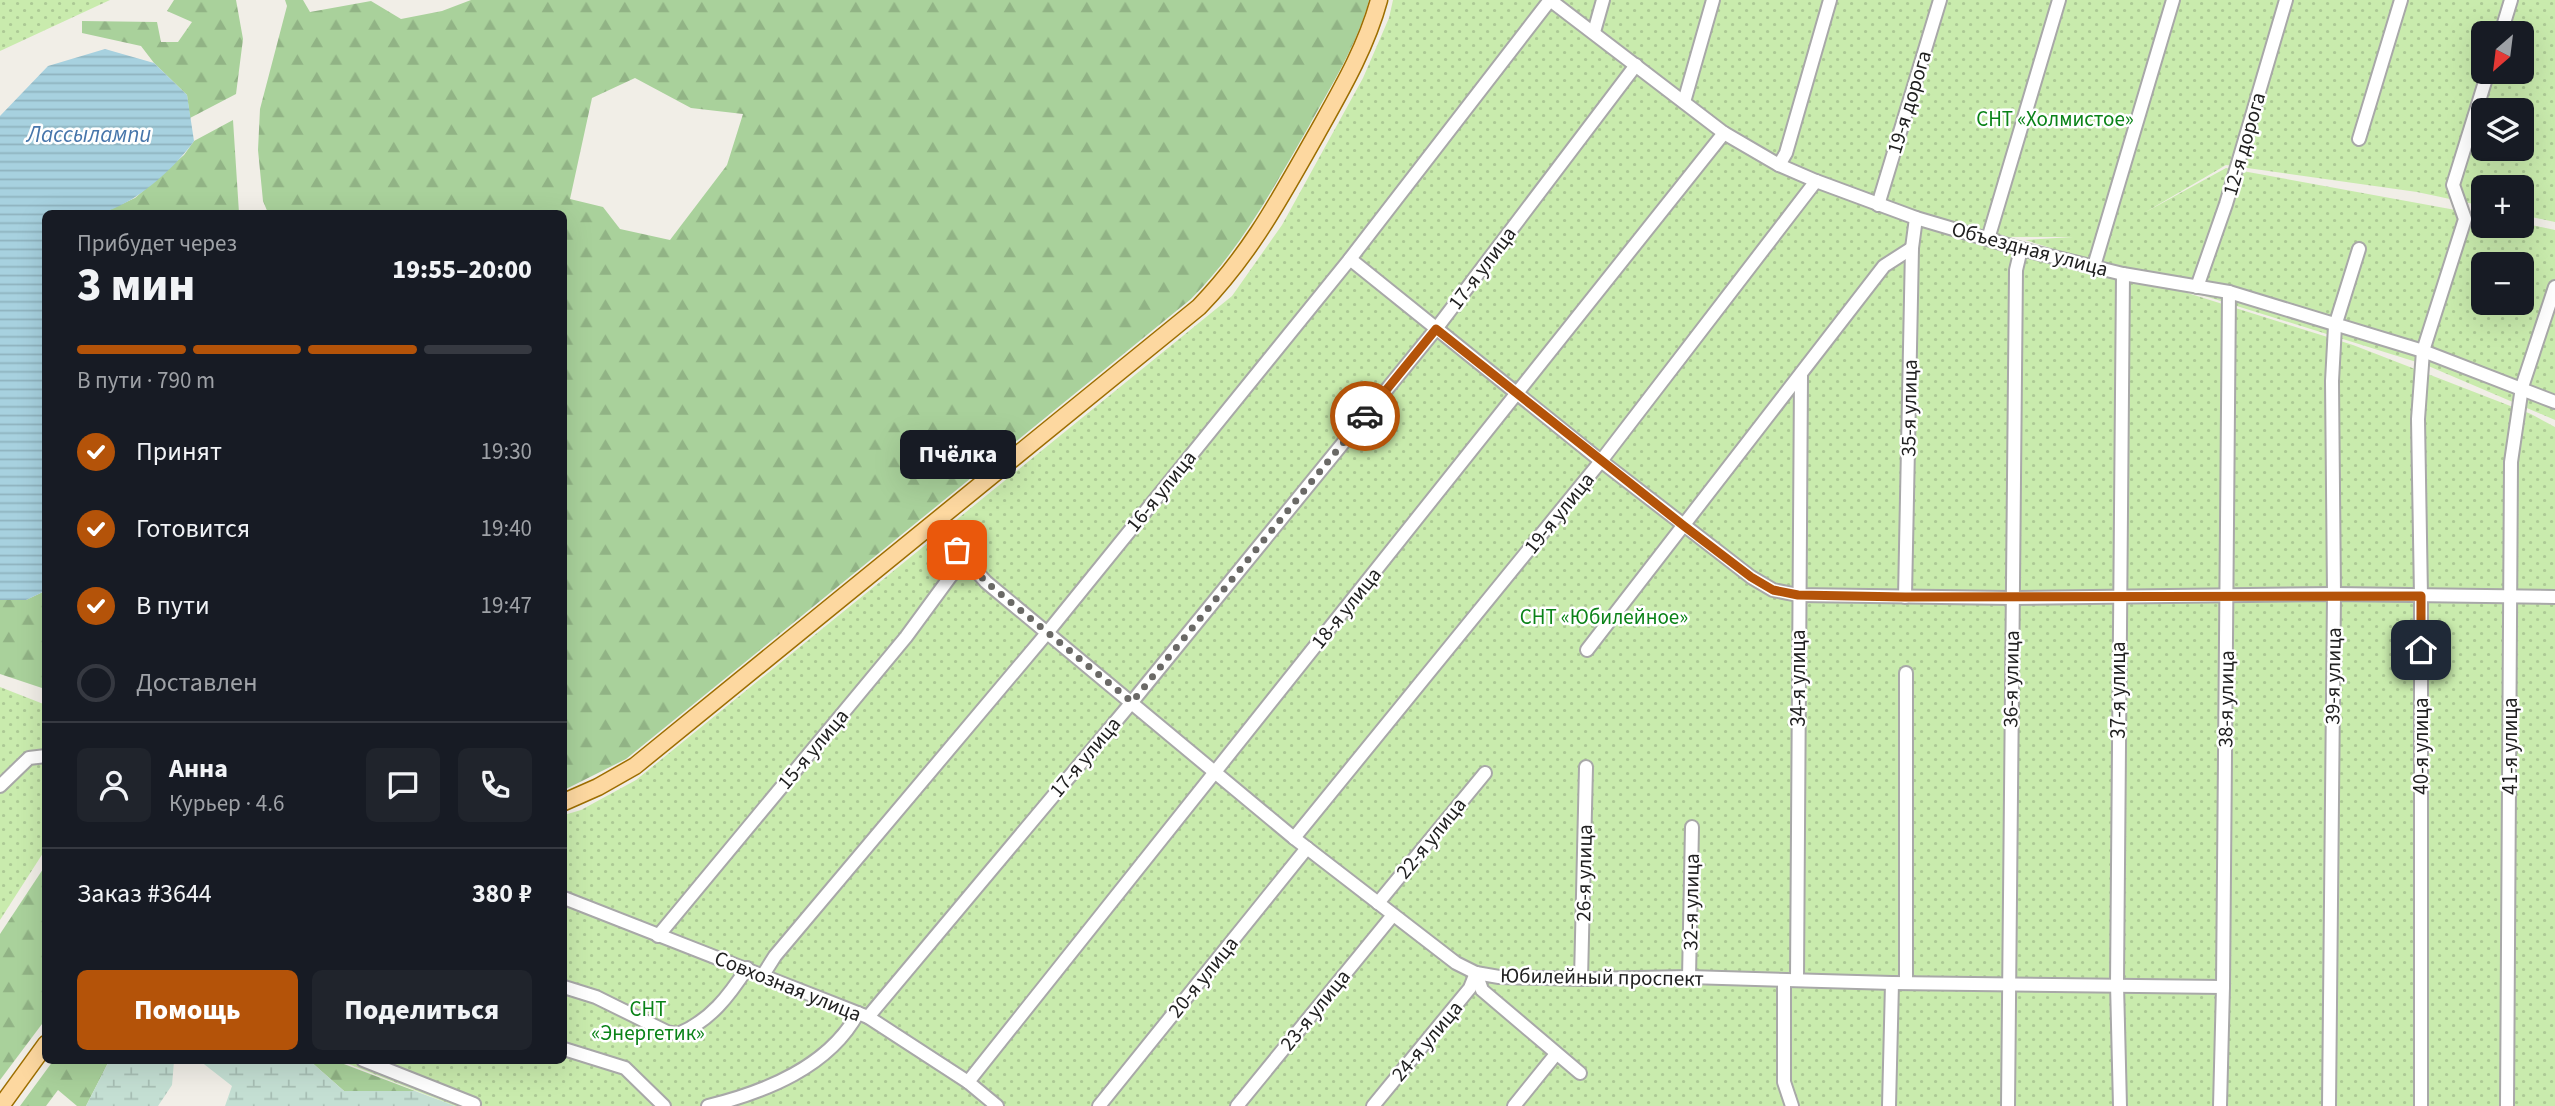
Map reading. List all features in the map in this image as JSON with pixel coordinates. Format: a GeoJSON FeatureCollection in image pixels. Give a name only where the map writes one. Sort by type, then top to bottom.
{"type":"FeatureCollection","features":[{"type":"Feature","properties":{"kind":"main road"},"geometry":{"type":"LineString","coordinates":[[567,801],[635,766],[1199,307],[1225,280],[1270,217],[1350,74],[1379,0]]}},
{"type":"Feature","properties":{"kind":"main road"},"geometry":{"type":"LineString","coordinates":[[1,1106],[42,1050]]}},
{"type":"Feature","properties":{"kind":"street","name":"Объездная улица"},"geometry":{"type":"LineString","coordinates":[[1550,0],[1724,132],[1779,165],[1816,181],[1916,218],[2021,249],[2123,274],[2229,292],[2423,351],[2555,402]]}},
{"type":"Feature","properties":{"kind":"street","name":"16-я улица"},"geometry":{"type":"LineString","coordinates":[[763,975],[775,956],[1047,633],[1350,259],[1550,0]]}},
{"type":"Feature","properties":{"kind":"street"},"geometry":{"type":"LineString","coordinates":[[1594,32],[1603,0]]}},
{"type":"Feature","properties":{"kind":"street"},"geometry":{"type":"LineString","coordinates":[[1684,102],[1713,0]]}},
{"type":"Feature","properties":{"kind":"street"},"geometry":{"type":"LineString","coordinates":[[1779,165],[1786,153],[1830,0]]}},
{"type":"Feature","properties":{"kind":"street","name":"19-я дорога"},"geometry":{"type":"LineString","coordinates":[[1878,205],[1940,0]]}},
{"type":"Feature","properties":{"kind":"street"},"geometry":{"type":"LineString","coordinates":[[1988,239],[2059,0]]}},
{"type":"Feature","properties":{"kind":"street"},"geometry":{"type":"LineString","coordinates":[[2094,266],[2173,0]]}},
{"type":"Feature","properties":{"kind":"street","name":"12-я дорога"},"geometry":{"type":"LineString","coordinates":[[2197,287],[2226,204],[2286,0]]}},
{"type":"Feature","properties":{"kind":"street"},"geometry":{"type":"LineString","coordinates":[[2359,139],[2401,0]]}},
{"type":"Feature","properties":{"kind":"street"},"geometry":{"type":"LineString","coordinates":[[2505,21],[2511,0]]}},
{"type":"Feature","properties":{"kind":"street","name":"17-я улица"},"geometry":{"type":"LineString","coordinates":[[708,1106],[740,1098],[787,1078],[834,1047],[852,1024],[863,1015],[1132,702],[1436,329],[1636,65]]}},
{"type":"Feature","properties":{"kind":"street","name":"40-я улица"},"geometry":{"type":"LineString","coordinates":[[2420,1106],[2421,596],[2418,419],[2423,351],[2465,219],[2452,185],[2484,84]]}},
{"type":"Feature","properties":{"kind":"street","name":"18-я улица"},"geometry":{"type":"LineString","coordinates":[[968,1082],[1724,132]]}},
{"type":"Feature","properties":{"kind":"street","name":"19-я улица"},"geometry":{"type":"LineString","coordinates":[[1294,838],[1601,461],[1816,181]]}},
{"type":"Feature","properties":{"kind":"street","name":"35-я улица"},"geometry":{"type":"LineString","coordinates":[[1905,597],[1912,248],[1916,218]]}},
{"type":"Feature","properties":{"kind":"street"},"geometry":{"type":"LineString","coordinates":[[1587,650],[1884,266],[1912,248]]}},
{"type":"Feature","properties":{"kind":"street","name":"36-я улица"},"geometry":{"type":"LineString","coordinates":[[2008,1106],[2016,270],[2021,249]]}},
{"type":"Feature","properties":{"kind":"street","name":"39-я улица"},"geometry":{"type":"LineString","coordinates":[[2329,1106],[2334,594],[2332,381],[2335,326],[2359,249]]}},
{"type":"Feature","properties":{"kind":"street"},"geometry":{"type":"LineString","coordinates":[[1350,259],[1684,526],[1751,577],[1773,590],[1798,595],[2012,598],[2334,594],[2555,597]]}},
{"type":"Feature","properties":{"kind":"street","name":"37-я улица"},"geometry":{"type":"LineString","coordinates":[[2119,1106],[2117,984],[2123,274]]}},
{"type":"Feature","properties":{"kind":"street","name":"41-я улица"},"geometry":{"type":"LineString","coordinates":[[2507,1106],[2511,462],[2522,387],[2555,287]]}},
{"type":"Feature","properties":{"kind":"street","name":"38-я улица"},"geometry":{"type":"LineString","coordinates":[[2220,1106],[2229,292]]}},
{"type":"Feature","properties":{"kind":"street","name":"34-я улица"},"geometry":{"type":"LineString","coordinates":[[1797,980],[1801,376]]}},
{"type":"Feature","properties":{"kind":"street","name":"Юбилейный проспект"},"geometry":{"type":"LineString","coordinates":[[934,524],[986,582],[1294,838],[1456,963],[1476,973],[1499,977],[1581,979],[1689,977],[1899,983],[2223,986]]}},
{"type":"Feature","properties":{"kind":"street","name":"15-я улица"},"geometry":{"type":"LineString","coordinates":[[658,936],[906,637],[965,560]]}},
{"type":"Feature","properties":{"kind":"street"},"geometry":{"type":"LineString","coordinates":[[1889,1106],[1899,983],[1906,673]]}},
{"type":"Feature","properties":{"kind":"street"},"geometry":{"type":"LineString","coordinates":[[0,786],[29,758],[42,756]]}},
{"type":"Feature","properties":{"kind":"street","name":"26-я улица"},"geometry":{"type":"LineString","coordinates":[[1581,979],[1587,767]]}},
{"type":"Feature","properties":{"kind":"street","name":"22-я улица"},"geometry":{"type":"LineString","coordinates":[[1378,903],[1485,773]]}},
{"type":"Feature","properties":{"kind":"street","name":"32-я улица"},"geometry":{"type":"LineString","coordinates":[[1689,977],[1692,827]]}},
{"type":"Feature","properties":{"kind":"street","name":"20-я улица"},"geometry":{"type":"LineString","coordinates":[[1099,1106],[1307,848]]}},
{"type":"Feature","properties":{"kind":"street","name":"Совхозная улица"},"geometry":{"type":"LineString","coordinates":[[567,899],[863,1015],[968,1082],[997,1106]]}},
{"type":"Feature","properties":{"kind":"street","name":"23-я улица"},"geometry":{"type":"LineString","coordinates":[[1237,1106],[1393,915]]}},
{"type":"Feature","properties":{"kind":"street"},"geometry":{"type":"LineString","coordinates":[[567,988],[596,997],[667,1032],[678,1034],[714,1012],[728,997],[747,968]]}},
{"type":"Feature","properties":{"kind":"street"},"geometry":{"type":"LineString","coordinates":[[1476,973],[1482,990],[1580,1073]]}},
{"type":"Feature","properties":{"kind":"street","name":"24-я улица"},"geometry":{"type":"LineString","coordinates":[[1373,1106],[1470,988],[1476,973]]}},
{"type":"Feature","properties":{"kind":"street"},"geometry":{"type":"LineString","coordinates":[[1784,980],[1784,1082],[1792,1106]]}},
{"type":"Feature","properties":{"kind":"street"},"geometry":{"type":"LineString","coordinates":[[567,1050],[625,1068],[664,1106]]}},
{"type":"Feature","properties":{"kind":"street"},"geometry":{"type":"LineString","coordinates":[[1514,1106],[1556,1054]]}},
{"type":"Feature","properties":{"kind":"street"},"geometry":{"type":"LineString","coordinates":[[373,1064],[474,1104]]}},
{"type":"Feature","properties":{"kind":"green space"},"geometry":{"type":"Polygon","coordinates":[[[0,0],[110,0],[0,51],[0,0]]]}},
{"type":"Feature","properties":{"kind":"green space"},"geometry":{"type":"Polygon","coordinates":[[[174,0],[236,0],[243,39],[236,94],[190,118],[187,95],[154,63],[141,46],[82,33],[82,21],[157,22],[161,42],[178,42],[192,22],[167,11],[174,0]]]}},
{"type":"Feature","properties":{"kind":"green space"},"geometry":{"type":"Polygon","coordinates":[[[285,0],[303,0],[310,12],[371,1],[401,19],[442,11],[471,0],[1369,0],[1343,65],[1269,195],[1226,259],[1191,299],[626,759],[567,788],[567,210],[267,210],[263,201],[258,150],[260,109],[287,6],[285,0]],[[635,78],[592,98],[570,199],[603,207],[620,229],[670,240],[727,165],[743,114],[691,108],[635,78]]]}},
{"type":"Feature","properties":{"kind":"green space","name":"СНТ «Юбилейное»"},"geometry":{"type":"Polygon","coordinates":[[[1393,0],[2555,0],[2555,222],[2534,218],[2534,175],[2471,175],[2471,203],[2417,192],[2226,165],[2144,213],[2226,168],[2471,213],[2471,238],[2534,238],[2534,226],[2555,230],[2555,420],[2426,365],[2025,240],[2073,237],[2009,237],[2353,345],[2531,414],[2555,427],[2555,1106],[455,1106],[349,1064],[567,1064],[567,814],[581,810],[636,780],[1232,296],[1282,225],[1363,78],[1389,18],[1393,0]]]}},
{"type":"Feature","properties":{"kind":"green space"},"geometry":{"type":"Polygon","coordinates":[[[233,120],[239,210],[109,210],[135,198],[184,155],[194,141],[233,120]]]}},
{"type":"Feature","properties":{"kind":"green space"},"geometry":{"type":"Polygon","coordinates":[[[42,592],[42,688],[0,674],[0,600],[26,600],[42,592]]]}},
{"type":"Feature","properties":{"kind":"green space"},"geometry":{"type":"Polygon","coordinates":[[[0,687],[42,703],[42,855],[0,920],[0,687]]]}},
{"type":"Feature","properties":{"kind":"green space"},"geometry":{"type":"Polygon","coordinates":[[[42,871],[42,1024],[0,1080],[0,934],[42,871]]]}},
{"type":"Feature","properties":{"kind":"green space"},"geometry":{"type":"Polygon","coordinates":[[[51,1064],[107,1064],[86,1106],[77,1106],[58,1090],[46,1106],[20,1106],[51,1064]]]}},
{"type":"Feature","properties":{"kind":"green space"},"geometry":{"type":"Polygon","coordinates":[[[107,1064],[174,1064],[172,1085],[158,1106],[86,1106],[107,1064]]]}},
{"type":"Feature","properties":{"kind":"green space"},"geometry":{"type":"Polygon","coordinates":[[[204,1064],[313,1064],[344,1091],[415,1091],[455,1106],[225,1106],[232,1086],[204,1064]]]}},
{"type":"Feature","properties":{"kind":"green space"},"geometry":{"type":"Polygon","coordinates":[[[313,1064],[344,1064],[415,1091],[344,1091],[313,1064]]]}},
{"type":"Feature","properties":{"kind":"water","name":"Лассылампи"},"geometry":{"type":"Polygon","coordinates":[[[105,49],[154,63],[187,95],[194,141],[165,174],[126,203],[113,209],[42,210],[42,592],[26,600],[0,600],[0,116],[48,66],[105,49]]]}},
{"type":"Feature","properties":{"kind":"way so far"},"geometry":{"type":"LineString","coordinates":[[957,550],[986,582],[1132,702],[1365,416]]}},
{"type":"Feature","properties":{"kind":"place","name":"Пчёлка"},"geometry":{"type":"Point","coordinates":[957,550]}},
{"type":"Feature","properties":{"kind":"route"},"geometry":{"type":"LineString","coordinates":[[1365,416],[1436,329],[1684,526],[1751,577],[1773,590],[1798,595],[2012,598],[2334,594],[2421,596],[2421,650]]}},
{"type":"Feature","properties":{"kind":"park label","name":"СНТ «Холмистое»"},"geometry":{"type":"Point","coordinates":[2055,119]}},
{"type":"Feature","properties":{"kind":"park label","name":"СНТ «Энергетик»"},"geometry":{"type":"Point","coordinates":[648,1021]}}]}
